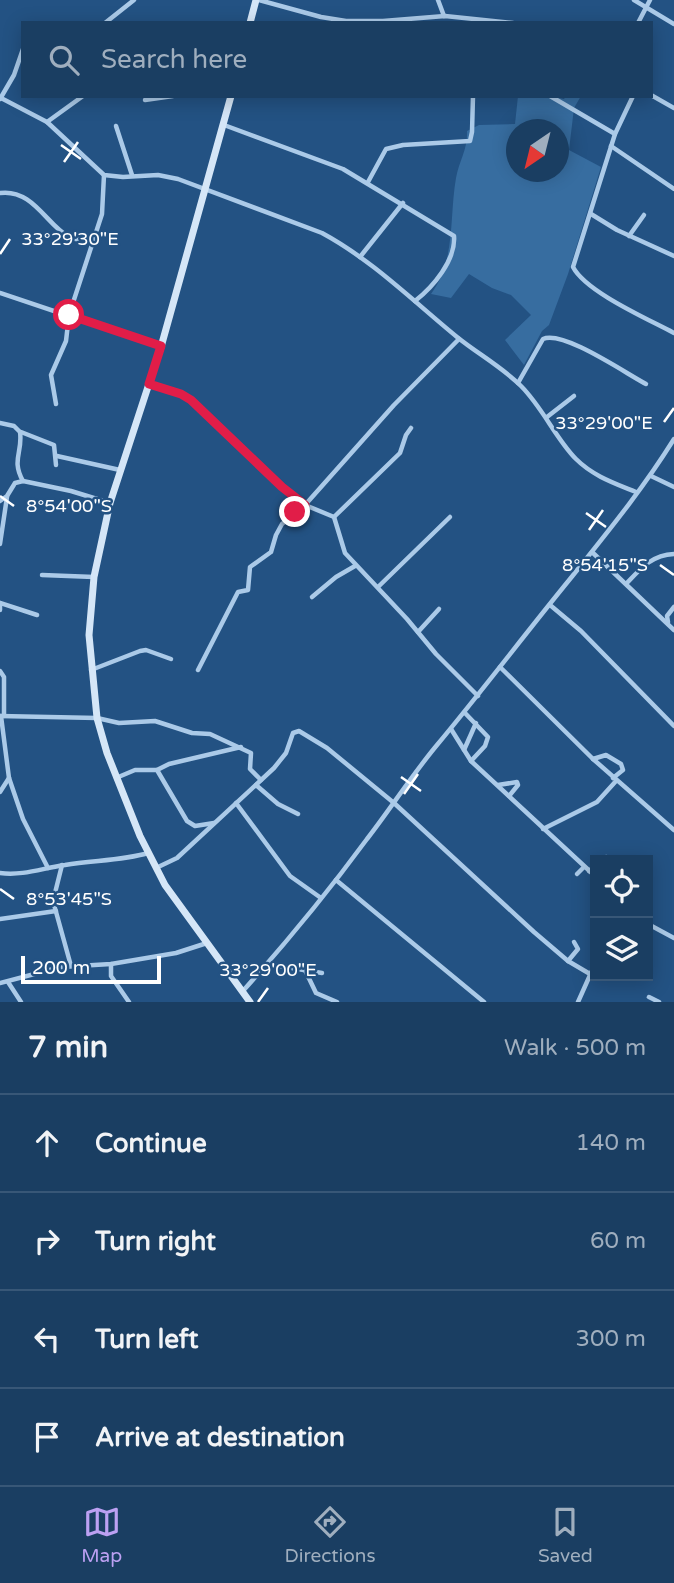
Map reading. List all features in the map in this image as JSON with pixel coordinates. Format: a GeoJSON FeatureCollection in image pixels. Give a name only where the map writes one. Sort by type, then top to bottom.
{"type":"FeatureCollection","features":[{"type":"Feature","properties":{"kind":"street"},"geometry":{"type":"LineString","coordinates":[[108,21],[134,0]]}},
{"type":"Feature","properties":{"kind":"street"},"geometry":{"type":"LineString","coordinates":[[251,21],[258,0],[346,21],[383,21],[427,16],[480,21]]}},
{"type":"Feature","properties":{"kind":"street"},"geometry":{"type":"LineString","coordinates":[[634,0],[674,24]]}},
{"type":"Feature","properties":{"kind":"street"},"geometry":{"type":"LineString","coordinates":[[639,21],[650,0]]}},
{"type":"Feature","properties":{"kind":"street"},"geometry":{"type":"LineString","coordinates":[[427,16],[438,2],[444,16]]}},
{"type":"Feature","properties":{"kind":"street"},"geometry":{"type":"LineString","coordinates":[[21,56],[14,75],[0,98],[47,122],[104,175],[168,176],[322,233],[360,257],[518,383],[584,466],[608,481],[636,492]]}},
{"type":"Feature","properties":{"kind":"street"},"geometry":{"type":"LineString","coordinates":[[653,96],[674,108]]}},
{"type":"Feature","properties":{"kind":"street"},"geometry":{"type":"LineString","coordinates":[[47,122],[80,98]]}},
{"type":"Feature","properties":{"kind":"street"},"geometry":{"type":"LineString","coordinates":[[145,100],[159,98]]}},
{"type":"Feature","properties":{"kind":"street"},"geometry":{"type":"LineString","coordinates":[[230,98],[161,346],[110,503],[94,577],[89,635],[90,671],[97,718],[116,778],[148,853],[207,943],[250,1002]]}},
{"type":"Feature","properties":{"kind":"street"},"geometry":{"type":"LineString","coordinates":[[368,182],[386,149],[402,145],[470,141],[473,98]]}},
{"type":"Feature","properties":{"kind":"street"},"geometry":{"type":"LineString","coordinates":[[553,98],[615,134]]}},
{"type":"Feature","properties":{"kind":"street"},"geometry":{"type":"LineString","coordinates":[[632,98],[611,146],[575,262],[575,270],[605,295],[674,333]]}},
{"type":"Feature","properties":{"kind":"street"},"geometry":{"type":"LineString","coordinates":[[223,125],[322,161],[368,182],[454,236],[442,273],[415,301]]}},
{"type":"Feature","properties":{"kind":"street"},"geometry":{"type":"LineString","coordinates":[[116,126],[132,176]]}},
{"type":"Feature","properties":{"kind":"street"},"geometry":{"type":"LineString","coordinates":[[611,146],[674,188]]}},
{"type":"Feature","properties":{"kind":"street"},"geometry":{"type":"LineString","coordinates":[[56,404],[51,375],[66,341],[69,315],[103,210],[101,193],[104,175]]}},
{"type":"Feature","properties":{"kind":"street"},"geometry":{"type":"LineString","coordinates":[[0,193],[16,192],[33,202],[68,237],[83,240],[95,236]]}},
{"type":"Feature","properties":{"kind":"street"},"geometry":{"type":"LineString","coordinates":[[360,257],[403,203]]}},
{"type":"Feature","properties":{"kind":"street"},"geometry":{"type":"LineString","coordinates":[[591,214],[629,236],[674,256]]}},
{"type":"Feature","properties":{"kind":"street"},"geometry":{"type":"LineString","coordinates":[[629,236],[644,215]]}},
{"type":"Feature","properties":{"kind":"street"},"geometry":{"type":"LineString","coordinates":[[0,293],[161,346]]}},
{"type":"Feature","properties":{"kind":"street"},"geometry":{"type":"LineString","coordinates":[[518,383],[543,339],[551,337],[586,351],[646,384]]}},
{"type":"Feature","properties":{"kind":"street"},"geometry":{"type":"LineString","coordinates":[[198,670],[238,592],[248,590],[250,567],[271,552],[277,531],[305,505],[394,405],[460,339]]}},
{"type":"Feature","properties":{"kind":"street"},"geometry":{"type":"LineString","coordinates":[[149,384],[191,400],[282,487],[305,505],[334,517]]}},
{"type":"Feature","properties":{"kind":"street"},"geometry":{"type":"LineString","coordinates":[[547,417],[574,396]]}},
{"type":"Feature","properties":{"kind":"street"},"geometry":{"type":"LineString","coordinates":[[0,423],[14,426],[20,432],[54,444],[56,465]]}},
{"type":"Feature","properties":{"kind":"street"},"geometry":{"type":"LineString","coordinates":[[334,517],[400,453],[411,428]]}},
{"type":"Feature","properties":{"kind":"street"},"geometry":{"type":"LineString","coordinates":[[20,432],[17,467],[23,481]]}},
{"type":"Feature","properties":{"kind":"street"},"geometry":{"type":"LineString","coordinates":[[242,992],[321,898],[592,552],[651,476],[674,439]]}},
{"type":"Feature","properties":{"kind":"street"},"geometry":{"type":"LineString","coordinates":[[57,456],[120,470]]}},
{"type":"Feature","properties":{"kind":"street"},"geometry":{"type":"LineString","coordinates":[[651,476],[674,487]]}},
{"type":"Feature","properties":{"kind":"street"},"geometry":{"type":"LineString","coordinates":[[0,501],[7,496],[15,483],[23,481],[110,503]]}},
{"type":"Feature","properties":{"kind":"street"},"geometry":{"type":"LineString","coordinates":[[0,544],[7,496]]}},
{"type":"Feature","properties":{"kind":"street"},"geometry":{"type":"LineString","coordinates":[[334,517],[345,554],[478,696]]}},
{"type":"Feature","properties":{"kind":"street"},"geometry":{"type":"LineString","coordinates":[[378,587],[450,517]]}},
{"type":"Feature","properties":{"kind":"street"},"geometry":{"type":"LineString","coordinates":[[592,552],[674,630]]}},
{"type":"Feature","properties":{"kind":"street"},"geometry":{"type":"LineString","coordinates":[[627,583],[652,559],[664,554],[674,554]]}},
{"type":"Feature","properties":{"kind":"street"},"geometry":{"type":"LineString","coordinates":[[312,597],[336,577],[355,566]]}},
{"type":"Feature","properties":{"kind":"street"},"geometry":{"type":"LineString","coordinates":[[43,575],[94,577]]}},
{"type":"Feature","properties":{"kind":"street"},"geometry":{"type":"LineString","coordinates":[[0,610],[0,603],[37,615]]}},
{"type":"Feature","properties":{"kind":"street"},"geometry":{"type":"LineString","coordinates":[[550,605],[581,631],[674,726]]}},
{"type":"Feature","properties":{"kind":"street"},"geometry":{"type":"LineString","coordinates":[[658,613],[672,608]]}},
{"type":"Feature","properties":{"kind":"street"},"geometry":{"type":"LineString","coordinates":[[668,623],[667,616],[672,608]]}},
{"type":"Feature","properties":{"kind":"street"},"geometry":{"type":"LineString","coordinates":[[418,632],[439,609]]}},
{"type":"Feature","properties":{"kind":"street"},"geometry":{"type":"LineString","coordinates":[[90,671],[146,650],[171,659]]}},
{"type":"Feature","properties":{"kind":"street"},"geometry":{"type":"LineString","coordinates":[[500,667],[615,780],[674,831]]}},
{"type":"Feature","properties":{"kind":"street"},"geometry":{"type":"LineString","coordinates":[[0,671],[9,778],[23,819],[48,868]]}},
{"type":"Feature","properties":{"kind":"street"},"geometry":{"type":"LineString","coordinates":[[465,713],[487,735],[488,740],[471,761]]}},
{"type":"Feature","properties":{"kind":"street"},"geometry":{"type":"LineString","coordinates":[[2,716],[97,718],[119,723],[162,722],[187,732],[206,732],[242,747],[252,755],[250,769],[261,780]]}},
{"type":"Feature","properties":{"kind":"street"},"geometry":{"type":"LineString","coordinates":[[464,751],[476,723]]}},
{"type":"Feature","properties":{"kind":"street"},"geometry":{"type":"LineString","coordinates":[[451,729],[471,761],[589,871]]}},
{"type":"Feature","properties":{"kind":"street"},"geometry":{"type":"LineString","coordinates":[[156,868],[177,858],[256,785],[284,758],[293,733],[299,731],[327,748],[394,803],[568,961],[590,974],[578,1002]]}},
{"type":"Feature","properties":{"kind":"street"},"geometry":{"type":"LineString","coordinates":[[116,778],[135,770],[157,770],[169,764],[242,747]]}},
{"type":"Feature","properties":{"kind":"street"},"geometry":{"type":"LineString","coordinates":[[543,830],[597,802],[623,770],[622,765],[606,755],[593,759]]}},
{"type":"Feature","properties":{"kind":"street"},"geometry":{"type":"LineString","coordinates":[[157,770],[190,824],[198,826],[215,823]]}},
{"type":"Feature","properties":{"kind":"street"},"geometry":{"type":"LineString","coordinates":[[0,792],[9,778]]}},
{"type":"Feature","properties":{"kind":"street"},"geometry":{"type":"LineString","coordinates":[[498,786],[517,782],[518,785],[509,796]]}},
{"type":"Feature","properties":{"kind":"street"},"geometry":{"type":"LineString","coordinates":[[256,785],[278,804],[298,814]]}},
{"type":"Feature","properties":{"kind":"street"},"geometry":{"type":"LineString","coordinates":[[236,803],[290,876],[321,898]]}},
{"type":"Feature","properties":{"kind":"street"},"geometry":{"type":"LineString","coordinates":[[0,873],[24,874],[62,865],[148,853]]}},
{"type":"Feature","properties":{"kind":"street"},"geometry":{"type":"LineString","coordinates":[[62,865],[53,901],[71,966]]}},
{"type":"Feature","properties":{"kind":"street"},"geometry":{"type":"LineString","coordinates":[[578,874],[584,867]]}},
{"type":"Feature","properties":{"kind":"street"},"geometry":{"type":"LineString","coordinates":[[335,880],[484,1002]]}},
{"type":"Feature","properties":{"kind":"street"},"geometry":{"type":"LineString","coordinates":[[0,919],[56,911]]}},
{"type":"Feature","properties":{"kind":"street"},"geometry":{"type":"LineString","coordinates":[[653,927],[674,938]]}},
{"type":"Feature","properties":{"kind":"street"},"geometry":{"type":"LineString","coordinates":[[568,961],[578,949],[574,942]]}},
{"type":"Feature","properties":{"kind":"street"},"geometry":{"type":"LineString","coordinates":[[21,1002],[2,981],[71,966],[111,964],[176,953],[207,943]]}},
{"type":"Feature","properties":{"kind":"street"},"geometry":{"type":"LineString","coordinates":[[111,964],[111,976],[127,1001]]}},
{"type":"Feature","properties":{"kind":"street"},"geometry":{"type":"LineString","coordinates":[[267,964],[323,973]]}},
{"type":"Feature","properties":{"kind":"street"},"geometry":{"type":"LineString","coordinates":[[305,970],[316,993],[337,1002]]}},
{"type":"Feature","properties":{"kind":"street"},"geometry":{"type":"LineString","coordinates":[[649,997],[659,1002]]}},
{"type":"Feature","properties":{"kind":"shaded area"},"geometry":{"type":"Polygon","coordinates":[[[518,98],[580,98],[574,108],[569,150],[569,119],[516,119],[518,98]]]}},
{"type":"Feature","properties":{"kind":"shaded area"},"geometry":{"type":"Polygon","coordinates":[[[506,124],[506,182],[569,182],[569,150],[601,167],[568,274],[549,325],[542,331],[524,365],[505,340],[531,315],[511,295],[492,288],[469,274],[451,298],[431,294],[439,281],[448,253],[456,178],[467,131],[479,125],[506,124]]]}},
{"type":"Feature","properties":{"kind":"route"},"geometry":{"type":"LineString","coordinates":[[69,315],[161,346],[149,384],[181,394],[211,416],[282,487],[305,505],[295,512]]}}]}
